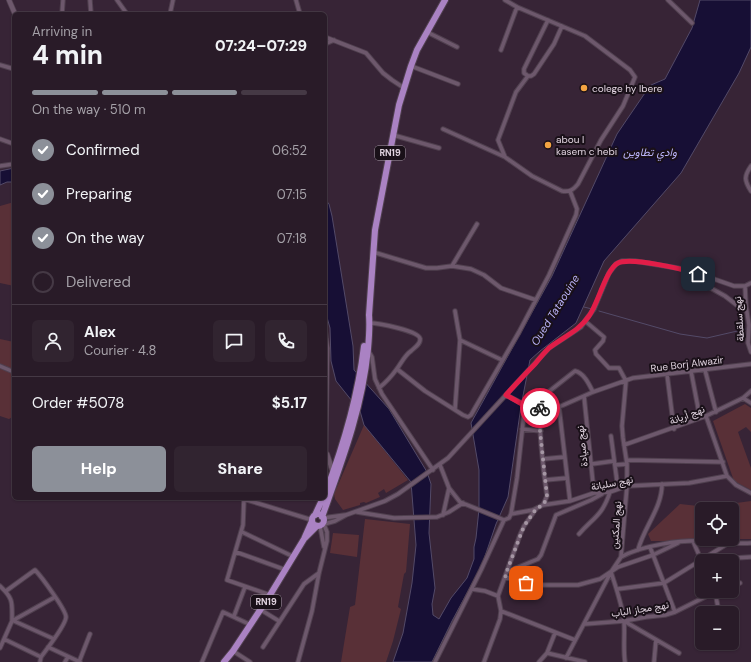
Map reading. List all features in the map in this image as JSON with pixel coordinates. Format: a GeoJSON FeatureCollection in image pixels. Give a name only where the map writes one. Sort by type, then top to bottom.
{"type":"FeatureCollection","features":[{"type":"Feature","properties":{"kind":"main road","name":"RN19"},"geometry":{"type":"LineString","coordinates":[[365,357],[368,349],[376,223],[393,134],[411,66],[444,0]]}},
{"type":"Feature","properties":{"kind":"main road","name":"RN19"},"geometry":{"type":"LineString","coordinates":[[304,539],[322,523],[335,473],[359,406],[365,379],[365,357],[369,323]]}},
{"type":"Feature","properties":{"kind":"main road","name":"RN19"},"geometry":{"type":"LineString","coordinates":[[327,490],[335,473]]}},
{"type":"Feature","properties":{"kind":"main road","name":"RN19"},"geometry":{"type":"LineString","coordinates":[[224,662],[261,610],[294,557],[322,500]]}},
{"type":"Feature","properties":{"kind":"main road"},"geometry":{"type":"LineString","coordinates":[[318,514],[322,523],[313,524],[313,519],[318,514]]}},
{"type":"Feature","properties":{"kind":"street"},"geometry":{"type":"LineString","coordinates":[[9,0],[14,12]]}},
{"type":"Feature","properties":{"kind":"street"},"geometry":{"type":"LineString","coordinates":[[62,12],[64,0]]}},
{"type":"Feature","properties":{"kind":"street"},"geometry":{"type":"LineString","coordinates":[[90,0],[91,12]]}},
{"type":"Feature","properties":{"kind":"street"},"geometry":{"type":"LineString","coordinates":[[117,0],[126,12]]}},
{"type":"Feature","properties":{"kind":"street"},"geometry":{"type":"LineString","coordinates":[[170,12],[173,0]]}},
{"type":"Feature","properties":{"kind":"street"},"geometry":{"type":"LineString","coordinates":[[296,0],[299,12]]}},
{"type":"Feature","properties":{"kind":"street"},"geometry":{"type":"LineString","coordinates":[[442,129],[505,157],[532,176],[562,191],[570,191],[578,184],[623,106],[635,77],[630,70],[579,32],[517,7],[505,0]]}},
{"type":"Feature","properties":{"kind":"street"},"geometry":{"type":"LineString","coordinates":[[668,0],[692,23]]}},
{"type":"Feature","properties":{"kind":"street"},"geometry":{"type":"LineString","coordinates":[[501,50],[517,7]]}},
{"type":"Feature","properties":{"kind":"street"},"geometry":{"type":"LineString","coordinates":[[528,76],[524,74],[524,69],[548,20]]}},
{"type":"Feature","properties":{"kind":"street"},"geometry":{"type":"LineString","coordinates":[[505,157],[498,142],[498,138],[516,92],[528,76],[533,75],[548,53],[562,26]]}},
{"type":"Feature","properties":{"kind":"street"},"geometry":{"type":"LineString","coordinates":[[427,32],[457,47]]}},
{"type":"Feature","properties":{"kind":"street"},"geometry":{"type":"LineString","coordinates":[[327,37],[366,53],[383,73],[404,88]]}},
{"type":"Feature","properties":{"kind":"street"},"geometry":{"type":"LineString","coordinates":[[327,43],[334,40]]}},
{"type":"Feature","properties":{"kind":"street"},"geometry":{"type":"LineString","coordinates":[[0,65],[12,68]]}},
{"type":"Feature","properties":{"kind":"street"},"geometry":{"type":"LineString","coordinates":[[411,66],[458,84]]}},
{"type":"Feature","properties":{"kind":"street"},"geometry":{"type":"LineString","coordinates":[[393,134],[439,148]]}},
{"type":"Feature","properties":{"kind":"street"},"geometry":{"type":"LineString","coordinates":[[0,139],[12,143]]}},
{"type":"Feature","properties":{"kind":"street"},"geometry":{"type":"LineString","coordinates":[[0,166],[12,164]]}},
{"type":"Feature","properties":{"kind":"street"},"geometry":{"type":"LineString","coordinates":[[751,166],[746,174],[746,182],[751,191]]}},
{"type":"Feature","properties":{"kind":"street"},"geometry":{"type":"LineString","coordinates":[[396,369],[425,391],[463,415],[471,416],[536,300],[560,252],[576,215],[576,209],[570,191]]}},
{"type":"Feature","properties":{"kind":"street"},"geometry":{"type":"LineString","coordinates":[[452,266],[477,224]]}},
{"type":"Feature","properties":{"kind":"street"},"geometry":{"type":"LineString","coordinates":[[373,252],[426,268],[452,266],[477,271],[501,288],[536,300]]}},
{"type":"Feature","properties":{"kind":"street"},"geometry":{"type":"LineString","coordinates":[[322,523],[385,501],[398,494],[410,484],[440,465],[472,433],[549,348],[581,327],[594,309],[609,272],[616,264],[622,261],[635,261],[690,271],[734,286],[745,286],[751,283]]}},
{"type":"Feature","properties":{"kind":"street"},"geometry":{"type":"LineString","coordinates":[[690,271],[707,286],[725,296],[738,306],[746,306]]}},
{"type":"Feature","properties":{"kind":"street","name":"نهج سلقطة"},"geometry":{"type":"LineString","coordinates":[[745,286],[749,325],[748,343],[751,352]]}},
{"type":"Feature","properties":{"kind":"street"},"geometry":{"type":"LineString","coordinates":[[455,409],[460,340],[456,310]]}},
{"type":"Feature","properties":{"kind":"street"},"geometry":{"type":"LineString","coordinates":[[586,321],[604,337],[603,341],[595,350],[596,354],[609,368],[619,368],[626,381]]}},
{"type":"Feature","properties":{"kind":"street"},"geometry":{"type":"LineString","coordinates":[[369,323],[384,325],[414,333],[419,336],[420,339],[419,344],[406,355],[379,388]]}},
{"type":"Feature","properties":{"kind":"street"},"geometry":{"type":"LineString","coordinates":[[460,340],[502,360]]}},
{"type":"Feature","properties":{"kind":"street"},"geometry":{"type":"LineString","coordinates":[[368,349],[372,357],[374,373],[379,388],[433,470]]}},
{"type":"Feature","properties":{"kind":"street","name":"Rue Borj Alwazir"},"geometry":{"type":"LineString","coordinates":[[559,407],[594,392],[636,378],[691,370],[705,370],[751,364]]}},
{"type":"Feature","properties":{"kind":"street"},"geometry":{"type":"LineString","coordinates":[[0,366],[12,371]]}},
{"type":"Feature","properties":{"kind":"street"},"geometry":{"type":"LineString","coordinates":[[691,370],[700,418]]}},
{"type":"Feature","properties":{"kind":"street"},"geometry":{"type":"LineString","coordinates":[[705,370],[716,412]]}},
{"type":"Feature","properties":{"kind":"street"},"geometry":{"type":"LineString","coordinates":[[543,505],[547,496],[540,431],[541,399],[544,394],[576,371],[583,376],[594,392]]}},
{"type":"Feature","properties":{"kind":"street"},"geometry":{"type":"LineString","coordinates":[[667,374],[674,429]]}},
{"type":"Feature","properties":{"kind":"street","name":"نهج المكنين"},"geometry":{"type":"LineString","coordinates":[[566,658],[621,557],[627,486],[627,462],[622,426],[626,381]]}},
{"type":"Feature","properties":{"kind":"street","name":"نهج أريانة"},"geometry":{"type":"LineString","coordinates":[[624,445],[674,429],[716,412],[743,398],[751,391]]}},
{"type":"Feature","properties":{"kind":"street"},"geometry":{"type":"LineString","coordinates":[[506,395],[524,405],[559,407],[570,501]]}},
{"type":"Feature","properties":{"kind":"street","name":"نهج صيادة"},"geometry":{"type":"LineString","coordinates":[[584,396],[594,494]]}},
{"type":"Feature","properties":{"kind":"street"},"geometry":{"type":"LineString","coordinates":[[743,398],[751,403]]}},
{"type":"Feature","properties":{"kind":"street"},"geometry":{"type":"LineString","coordinates":[[511,514],[517,478],[524,405]]}},
{"type":"Feature","properties":{"kind":"street"},"geometry":{"type":"LineString","coordinates":[[706,416],[727,476],[736,485],[751,492]]}},
{"type":"Feature","properties":{"kind":"street"},"geometry":{"type":"LineString","coordinates":[[522,429],[540,431]]}},
{"type":"Feature","properties":{"kind":"street"},"geometry":{"type":"LineString","coordinates":[[611,436],[618,490]]}},
{"type":"Feature","properties":{"kind":"street"},"geometry":{"type":"LineString","coordinates":[[328,456],[331,459],[341,456]]}},
{"type":"Feature","properties":{"kind":"street"},"geometry":{"type":"LineString","coordinates":[[328,456],[335,473]]}},
{"type":"Feature","properties":{"kind":"street"},"geometry":{"type":"LineString","coordinates":[[543,458],[564,457]]}},
{"type":"Feature","properties":{"kind":"street"},"geometry":{"type":"LineString","coordinates":[[592,464],[627,462],[723,462]]}},
{"type":"Feature","properties":{"kind":"street"},"geometry":{"type":"LineString","coordinates":[[435,662],[472,589],[503,520],[463,503],[458,499],[449,488],[440,465]]}},
{"type":"Feature","properties":{"kind":"street","name":"نهج سليانة"},"geometry":{"type":"LineString","coordinates":[[503,520],[509,518],[511,514],[536,509],[543,505],[570,501],[594,494],[610,492],[627,486],[689,483],[727,476]]}},
{"type":"Feature","properties":{"kind":"street"},"geometry":{"type":"LineString","coordinates":[[545,480],[567,478]]}},
{"type":"Feature","properties":{"kind":"street"},"geometry":{"type":"LineString","coordinates":[[638,550],[660,500],[662,484]]}},
{"type":"Feature","properties":{"kind":"street"},"geometry":{"type":"LineString","coordinates":[[443,514],[449,488]]}},
{"type":"Feature","properties":{"kind":"street"},"geometry":{"type":"LineString","coordinates":[[579,534],[597,517],[606,504],[610,492]]}},
{"type":"Feature","properties":{"kind":"street"},"geometry":{"type":"LineString","coordinates":[[507,572],[538,559],[541,555],[556,515],[591,500],[603,493]]}},
{"type":"Feature","properties":{"kind":"street"},"geometry":{"type":"LineString","coordinates":[[244,500],[245,514],[242,532],[227,580],[270,595]]}},
{"type":"Feature","properties":{"kind":"street"},"geometry":{"type":"LineString","coordinates":[[251,500],[313,519]]}},
{"type":"Feature","properties":{"kind":"street"},"geometry":{"type":"LineString","coordinates":[[356,512],[394,518],[432,517],[443,514],[463,503]]}},
{"type":"Feature","properties":{"kind":"street"},"geometry":{"type":"LineString","coordinates":[[484,662],[498,626],[501,612],[498,596],[524,526],[536,509]]}},
{"type":"Feature","properties":{"kind":"street"},"geometry":{"type":"LineString","coordinates":[[322,523],[346,515]]}},
{"type":"Feature","properties":{"kind":"street"},"geometry":{"type":"LineString","coordinates":[[298,662],[312,611],[325,548],[322,523]]}},
{"type":"Feature","properties":{"kind":"street"},"geometry":{"type":"LineString","coordinates":[[242,532],[294,557]]}},
{"type":"Feature","properties":{"kind":"street"},"geometry":{"type":"LineString","coordinates":[[621,557],[638,550],[663,544],[693,541],[699,554]]}},
{"type":"Feature","properties":{"kind":"street"},"geometry":{"type":"LineString","coordinates":[[505,576],[533,585],[572,586],[600,578],[618,567],[653,555],[678,543]]}},
{"type":"Feature","properties":{"kind":"street"},"geometry":{"type":"LineString","coordinates":[[739,543],[751,543]]}},
{"type":"Feature","properties":{"kind":"street"},"geometry":{"type":"LineString","coordinates":[[713,554],[724,546]]}},
{"type":"Feature","properties":{"kind":"street"},"geometry":{"type":"LineString","coordinates":[[650,547],[675,612]]}},
{"type":"Feature","properties":{"kind":"street"},"geometry":{"type":"LineString","coordinates":[[236,552],[286,570]]}},
{"type":"Feature","properties":{"kind":"street"},"geometry":{"type":"LineString","coordinates":[[739,558],[751,557]]}},
{"type":"Feature","properties":{"kind":"street"},"geometry":{"type":"LineString","coordinates":[[618,589],[664,583],[695,566]]}},
{"type":"Feature","properties":{"kind":"street"},"geometry":{"type":"LineString","coordinates":[[6,591],[35,570],[55,597],[66,617],[54,639],[41,657],[40,662]]}},
{"type":"Feature","properties":{"kind":"street"},"geometry":{"type":"LineString","coordinates":[[612,572],[618,589],[624,621],[623,640],[625,662]]}},
{"type":"Feature","properties":{"kind":"street"},"geometry":{"type":"LineString","coordinates":[[263,647],[304,584],[319,573]]}},
{"type":"Feature","properties":{"kind":"street"},"geometry":{"type":"LineString","coordinates":[[0,586],[11,598],[13,621],[0,648]]}},
{"type":"Feature","properties":{"kind":"street"},"geometry":{"type":"LineString","coordinates":[[234,616],[245,587]]}},
{"type":"Feature","properties":{"kind":"street"},"geometry":{"type":"LineString","coordinates":[[472,589],[485,591],[498,596]]}},
{"type":"Feature","properties":{"kind":"street"},"geometry":{"type":"LineString","coordinates":[[13,621],[55,597]]}},
{"type":"Feature","properties":{"kind":"street","name":"نهج مجاز الباب"},"geometry":{"type":"LineString","coordinates":[[585,624],[624,621],[675,612],[702,598]]}},
{"type":"Feature","properties":{"kind":"street"},"geometry":{"type":"LineString","coordinates":[[261,610],[279,621]]}},
{"type":"Feature","properties":{"kind":"street"},"geometry":{"type":"LineString","coordinates":[[202,662],[224,612],[251,625]]}},
{"type":"Feature","properties":{"kind":"street"},"geometry":{"type":"LineString","coordinates":[[501,612],[575,640]]}},
{"type":"Feature","properties":{"kind":"street"},"geometry":{"type":"LineString","coordinates":[[13,621],[54,639]]}},
{"type":"Feature","properties":{"kind":"street"},"geometry":{"type":"LineString","coordinates":[[624,621],[679,653]]}},
{"type":"Feature","properties":{"kind":"street"},"geometry":{"type":"LineString","coordinates":[[539,662],[547,653],[555,633]]}},
{"type":"Feature","properties":{"kind":"street"},"geometry":{"type":"LineString","coordinates":[[48,647],[79,662],[90,634]]}},
{"type":"Feature","properties":{"kind":"street"},"geometry":{"type":"LineString","coordinates":[[4,639],[41,657]]}},
{"type":"Feature","properties":{"kind":"street"},"geometry":{"type":"LineString","coordinates":[[654,662],[656,640]]}},
{"type":"Feature","properties":{"kind":"street"},"geometry":{"type":"LineString","coordinates":[[234,650],[250,662]]}},
{"type":"Feature","properties":{"kind":"street"},"geometry":{"type":"LineString","coordinates":[[547,653],[585,662]]}},
{"type":"Feature","properties":{"kind":"street"},"geometry":{"type":"LineString","coordinates":[[65,662],[68,657]]}},
{"type":"Feature","properties":{"kind":"shaded area"},"geometry":{"type":"Polygon","coordinates":[[[12,203],[12,286],[0,283],[0,206],[12,203]]]}},
{"type":"Feature","properties":{"kind":"shaded area"},"geometry":{"type":"Polygon","coordinates":[[[0,339],[12,342],[12,417],[9,419],[0,416],[0,339]]]}},
{"type":"Feature","properties":{"kind":"shaded area"},"geometry":{"type":"Polygon","coordinates":[[[745,404],[751,408],[751,432],[746,427],[738,432],[751,468],[751,490],[734,481],[713,421],[745,404]]]}},
{"type":"Feature","properties":{"kind":"shaded area"},"geometry":{"type":"Polygon","coordinates":[[[364,425],[408,480],[386,493],[384,489],[378,493],[380,497],[343,510],[335,499],[334,494],[364,425]]]}},
{"type":"Feature","properties":{"kind":"shaded area"},"geometry":{"type":"Polygon","coordinates":[[[751,501],[751,539],[739,539],[739,503],[751,501]]]}},
{"type":"Feature","properties":{"kind":"shaded area"},"geometry":{"type":"Polygon","coordinates":[[[680,504],[695,506],[695,540],[651,541],[648,534],[680,504]]]}},
{"type":"Feature","properties":{"kind":"shaded area"},"geometry":{"type":"Polygon","coordinates":[[[365,519],[410,524],[406,572],[404,574],[398,607],[401,609],[386,662],[341,662],[350,607],[355,605],[365,519]]]}},
{"type":"Feature","properties":{"kind":"shaded area"},"geometry":{"type":"Polygon","coordinates":[[[333,533],[359,535],[357,557],[330,553],[333,533]]]}},
{"type":"Feature","properties":{"kind":"water","name":"وادي تطاوين"},"geometry":{"type":"Polygon","coordinates":[[[700,0],[751,0],[751,47],[739,73],[681,173],[604,261],[576,323],[530,360],[521,406],[508,497],[496,524],[482,565],[432,662],[393,662],[403,633],[412,583],[416,545],[411,482],[364,425],[360,411],[336,381],[331,361],[330,328],[327,317],[327,202],[332,216],[353,346],[354,370],[389,409],[427,472],[431,484],[429,533],[435,588],[432,604],[433,615],[439,619],[451,598],[467,578],[474,559],[479,509],[479,470],[471,423],[552,276],[617,134],[651,85],[665,79],[692,28],[700,0]]]}},
{"type":"Feature","properties":{"kind":"water"},"geometry":{"type":"Polygon","coordinates":[[[12,168],[12,182],[7,182],[0,185],[0,171],[12,168]]]}},
{"type":"Feature","properties":{"kind":"waterway"},"geometry":{"type":"LineString","coordinates":[[584,307],[592,309]]}},
{"type":"Feature","properties":{"kind":"waterway"},"geometry":{"type":"LineString","coordinates":[[599,311],[680,334],[707,338],[746,329]]}},
{"type":"Feature","properties":{"kind":"way so far"},"geometry":{"type":"LineString","coordinates":[[526,583],[505,576],[524,526],[536,509],[544,504],[547,496],[540,431],[540,408]]}},
{"type":"Feature","properties":{"kind":"place","name":"colege hy lbere"},"geometry":{"type":"Point","coordinates":[584,88]}},
{"type":"Feature","properties":{"kind":"place","name":"abou l kasem c hebi"},"geometry":{"type":"Point","coordinates":[548,145]}},
{"type":"Feature","properties":{"kind":"route"},"geometry":{"type":"LineString","coordinates":[[540,408],[522,404],[506,395],[549,348],[581,327],[586,321],[594,309],[609,272],[613,266],[622,261],[635,261],[677,268],[698,274]]}},
{"type":"Feature","properties":{"kind":"water label","name":"Oued Tataouine"},"geometry":{"type":"Point","coordinates":[555,310]}}]}
